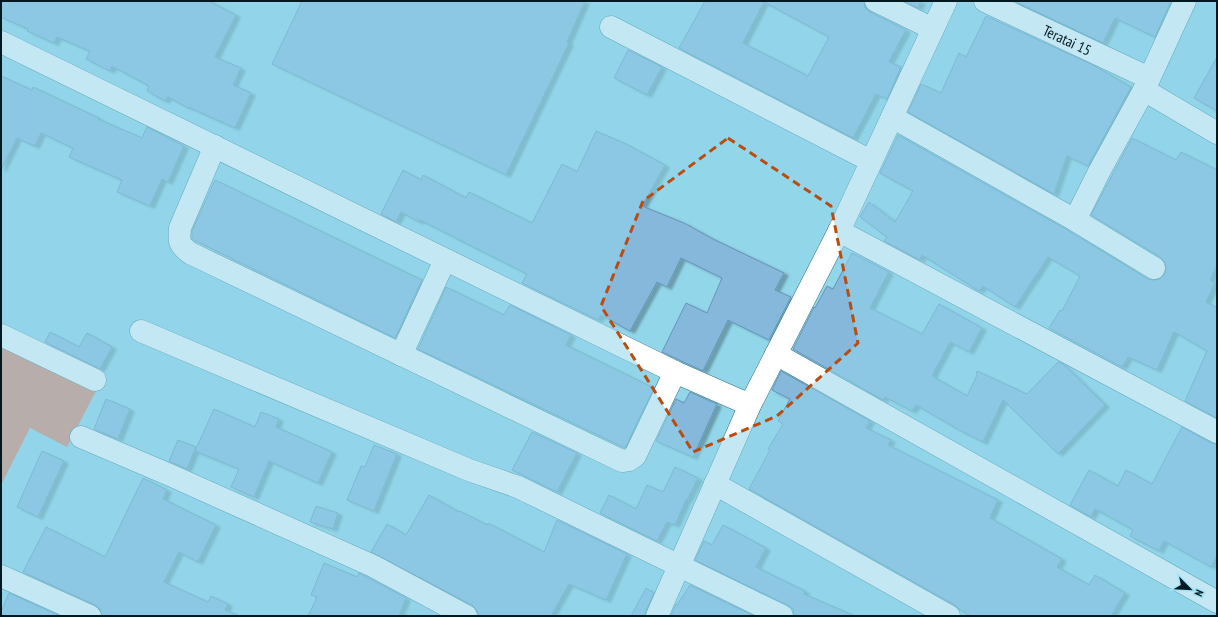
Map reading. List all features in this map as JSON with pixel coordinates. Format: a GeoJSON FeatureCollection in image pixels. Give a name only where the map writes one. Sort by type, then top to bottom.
{"type":"FeatureCollection","features":[{"type":"Feature","properties":{"kind":"street"},"geometry":{"type":"LineString","coordinates":[[876,1],[933,29]]}},
{"type":"Feature","properties":{"kind":"street"},"geometry":{"type":"LineString","coordinates":[[657,616],[750,405],[839,231],[946,1]]}},
{"type":"Feature","properties":{"kind":"street","name":"Teratai 15"},"geometry":{"type":"LineString","coordinates":[[984,1],[1147,84],[1217,133]]}},
{"type":"Feature","properties":{"kind":"street"},"geometry":{"type":"LineString","coordinates":[[1075,220],[1100,170],[1147,84],[1185,1]]}},
{"type":"Feature","properties":{"kind":"street"},"geometry":{"type":"LineString","coordinates":[[611,27],[871,161]]}},
{"type":"Feature","properties":{"kind":"street"},"geometry":{"type":"LineString","coordinates":[[1,42],[675,372],[750,405]]}},
{"type":"Feature","properties":{"kind":"street"},"geometry":{"type":"LineString","coordinates":[[892,117],[1075,220],[1154,268]]}},
{"type":"Feature","properties":{"kind":"street"},"geometry":{"type":"LineString","coordinates":[[215,146],[180,228],[179,240],[182,247],[190,253],[622,461],[629,460],[635,456],[675,372]]}},
{"type":"Feature","properties":{"kind":"street"},"geometry":{"type":"LineString","coordinates":[[839,231],[1217,432]]}},
{"type":"Feature","properties":{"kind":"street"},"geometry":{"type":"LineString","coordinates":[[401,354],[444,260]]}},
{"type":"Feature","properties":{"kind":"street"},"geometry":{"type":"LineString","coordinates":[[141,332],[469,470],[518,487],[782,616]]}},
{"type":"Feature","properties":{"kind":"street"},"geometry":{"type":"LineString","coordinates":[[1,335],[95,380]]}},
{"type":"Feature","properties":{"kind":"street"},"geometry":{"type":"LineString","coordinates":[[776,354],[1217,602]]}},
{"type":"Feature","properties":{"kind":"street"},"geometry":{"type":"LineString","coordinates":[[81,437],[177,478],[373,566],[466,616]]}},
{"type":"Feature","properties":{"kind":"street"},"geometry":{"type":"LineString","coordinates":[[715,484],[949,616]]}},
{"type":"Feature","properties":{"kind":"street"},"geometry":{"type":"LineString","coordinates":[[3,583],[90,616]]}},
{"type":"Feature","properties":{"kind":"highlighted area"},"geometry":{"type":"Polygon","coordinates":[[[728,138],[831,206],[858,343],[777,416],[693,452],[601,306],[643,201],[728,138]]]}},
{"type":"Feature","properties":{"kind":"shaded area"},"geometry":{"type":"Polygon","coordinates":[[[1,337],[96,391],[67,447],[30,428],[1,485],[1,337]]]}},
{"type":"Feature","properties":{"kind":"building"},"geometry":{"type":"Polygon","coordinates":[[[1,1],[209,1],[236,15],[215,57],[241,68],[233,85],[251,93],[235,128],[188,108],[168,97],[165,101],[147,91],[149,86],[112,66],[110,71],[86,59],[90,51],[57,37],[54,43],[1,17],[1,1]]]}},
{"type":"Feature","properties":{"kind":"building"},"geometry":{"type":"Polygon","coordinates":[[[302,1],[585,1],[567,42],[569,43],[506,175],[272,64],[302,1]]]}},
{"type":"Feature","properties":{"kind":"building"},"geometry":{"type":"Polygon","coordinates":[[[705,1],[864,1],[865,8],[870,12],[906,30],[889,62],[901,67],[887,99],[876,94],[853,138],[679,48],[705,1]],[[764,2],[743,43],[808,76],[829,37],[764,2]]]}},
{"type":"Feature","properties":{"kind":"building"},"geometry":{"type":"Polygon","coordinates":[[[904,1],[921,1],[918,8],[904,1]]]}},
{"type":"Feature","properties":{"kind":"building"},"geometry":{"type":"Polygon","coordinates":[[[1014,1],[1171,1],[1155,37],[1115,18],[1103,43],[1014,1]]]}},
{"type":"Feature","properties":{"kind":"building"},"geometry":{"type":"Polygon","coordinates":[[[986,16],[1093,65],[1131,87],[1088,166],[1067,156],[1054,194],[908,112],[921,84],[941,93],[959,53],[966,57],[986,16]]]}},
{"type":"Feature","properties":{"kind":"building"},"geometry":{"type":"Polygon","coordinates":[[[628,50],[662,67],[647,95],[614,78],[628,50]]]}},
{"type":"Feature","properties":{"kind":"building"},"geometry":{"type":"Polygon","coordinates":[[[1217,57],[1217,111],[1194,98],[1217,57]]]}},
{"type":"Feature","properties":{"kind":"building"},"geometry":{"type":"Polygon","coordinates":[[[1,76],[32,90],[33,87],[99,118],[98,119],[142,138],[147,127],[184,146],[168,182],[162,179],[150,206],[117,192],[122,180],[69,157],[73,148],[41,133],[35,146],[17,138],[1,170],[1,76]]]}},
{"type":"Feature","properties":{"kind":"building"},"geometry":{"type":"Polygon","coordinates":[[[596,131],[626,144],[665,165],[642,206],[684,223],[713,239],[784,273],[775,290],[791,297],[769,340],[728,320],[703,371],[662,352],[686,303],[707,313],[722,278],[681,258],[667,287],[657,282],[630,331],[601,315],[598,320],[522,283],[527,274],[420,220],[419,222],[401,212],[396,222],[381,214],[403,170],[421,180],[423,175],[466,198],[469,192],[532,223],[562,164],[577,172],[596,131]]]}},
{"type":"Feature","properties":{"kind":"building"},"geometry":{"type":"Polygon","coordinates":[[[898,135],[1069,231],[1148,279],[1153,280],[1160,279],[1164,275],[1166,269],[1165,262],[1160,257],[1091,215],[1132,138],[1176,160],[1181,152],[1217,170],[1217,265],[1210,280],[1215,283],[1206,302],[1217,308],[1217,418],[1185,401],[1207,351],[1174,332],[1157,370],[1128,357],[1122,367],[1049,328],[1060,310],[1062,311],[1080,276],[1048,257],[1015,307],[983,286],[979,291],[922,255],[920,260],[884,241],[887,237],[860,217],[869,202],[895,222],[913,191],[880,173],[898,135]]]}},
{"type":"Feature","properties":{"kind":"building"},"geometry":{"type":"Polygon","coordinates":[[[215,180],[422,280],[395,338],[194,240],[192,238],[192,231],[215,180]]]}},
{"type":"Feature","properties":{"kind":"building"},"geometry":{"type":"Polygon","coordinates":[[[852,253],[889,272],[870,308],[922,334],[939,304],[982,328],[969,352],[950,342],[932,376],[967,396],[977,375],[977,371],[1027,394],[1058,362],[1063,364],[1105,405],[1058,454],[1003,400],[983,442],[916,405],[912,411],[885,397],[883,400],[793,349],[814,307],[815,308],[827,286],[833,289],[852,253]]]}},
{"type":"Feature","properties":{"kind":"building"},"geometry":{"type":"Polygon","coordinates":[[[446,287],[504,315],[510,305],[571,335],[566,345],[654,388],[625,448],[418,349],[446,287]]]}},
{"type":"Feature","properties":{"kind":"building"},"geometry":{"type":"Polygon","coordinates":[[[50,332],[79,347],[87,333],[112,347],[100,369],[45,342],[50,332]]]}},
{"type":"Feature","properties":{"kind":"building"},"geometry":{"type":"Polygon","coordinates":[[[781,371],[870,421],[866,428],[891,440],[888,445],[998,500],[990,518],[1062,559],[1057,567],[1089,585],[1095,575],[1125,593],[1111,616],[971,616],[960,610],[955,605],[749,489],[770,450],[768,449],[783,424],[778,421],[790,399],[772,390],[781,371]]]}},
{"type":"Feature","properties":{"kind":"building"},"geometry":{"type":"Polygon","coordinates":[[[690,392],[717,404],[693,457],[656,441],[676,399],[684,403],[690,392]]]}},
{"type":"Feature","properties":{"kind":"building"},"geometry":{"type":"Polygon","coordinates":[[[106,399],[130,409],[118,439],[94,429],[106,399]]]}},
{"type":"Feature","properties":{"kind":"building"},"geometry":{"type":"Polygon","coordinates":[[[214,409],[255,427],[261,412],[279,419],[276,427],[332,452],[318,483],[269,461],[254,497],[231,487],[239,469],[195,451],[214,409]]]}},
{"type":"Feature","properties":{"kind":"building"},"geometry":{"type":"Polygon","coordinates":[[[1182,427],[1211,443],[1217,444],[1217,555],[1211,567],[1164,541],[1159,551],[1130,536],[1133,530],[1095,509],[1091,517],[1070,505],[1089,470],[1118,486],[1126,470],[1152,484],[1182,427]]]}},
{"type":"Feature","properties":{"kind":"building"},"geometry":{"type":"Polygon","coordinates":[[[532,432],[577,453],[557,492],[512,470],[532,432]]]}},
{"type":"Feature","properties":{"kind":"building"},"geometry":{"type":"Polygon","coordinates":[[[178,440],[196,447],[187,469],[169,461],[178,440]]]}},
{"type":"Feature","properties":{"kind":"building"},"geometry":{"type":"Polygon","coordinates":[[[374,445],[397,454],[374,511],[347,500],[361,466],[365,467],[374,445]]]}},
{"type":"Feature","properties":{"kind":"building"},"geometry":{"type":"Polygon","coordinates":[[[42,451],[64,461],[38,517],[17,507],[42,451]]]}},
{"type":"Feature","properties":{"kind":"building"},"geometry":{"type":"Polygon","coordinates":[[[675,467],[698,478],[675,525],[667,522],[657,541],[600,513],[609,495],[636,509],[647,485],[663,492],[675,467]]]}},
{"type":"Feature","properties":{"kind":"building"},"geometry":{"type":"Polygon","coordinates":[[[143,478],[167,490],[163,499],[216,525],[198,562],[179,552],[164,582],[208,602],[211,596],[228,604],[225,610],[240,616],[102,616],[100,609],[95,605],[23,572],[46,527],[105,557],[143,478]]]}},
{"type":"Feature","properties":{"kind":"building"},"geometry":{"type":"Polygon","coordinates":[[[429,495],[459,512],[460,511],[487,525],[488,523],[544,552],[557,520],[627,554],[606,600],[569,584],[551,616],[481,616],[472,605],[371,552],[387,524],[406,535],[429,495]]]}},
{"type":"Feature","properties":{"kind":"building"},"geometry":{"type":"Polygon","coordinates":[[[316,506],[338,513],[333,529],[310,522],[316,506]]]}},
{"type":"Feature","properties":{"kind":"building"},"geometry":{"type":"Polygon","coordinates":[[[723,525],[766,548],[756,567],[805,591],[804,594],[855,616],[794,616],[793,609],[787,605],[695,560],[704,541],[712,545],[723,525]]]}},
{"type":"Feature","properties":{"kind":"building"},"geometry":{"type":"Polygon","coordinates":[[[324,563],[357,577],[359,573],[406,598],[399,616],[308,616],[317,597],[311,595],[324,563]]]}},
{"type":"Feature","properties":{"kind":"building"},"geometry":{"type":"Polygon","coordinates":[[[690,585],[754,616],[671,616],[676,604],[677,605],[690,585]]]}},
{"type":"Feature","properties":{"kind":"building"},"geometry":{"type":"Polygon","coordinates":[[[646,588],[654,593],[645,616],[631,616],[646,588]]]}},
{"type":"Feature","properties":{"kind":"building"},"geometry":{"type":"Polygon","coordinates":[[[9,593],[60,616],[1,616],[1,612],[9,593]]]}}]}
